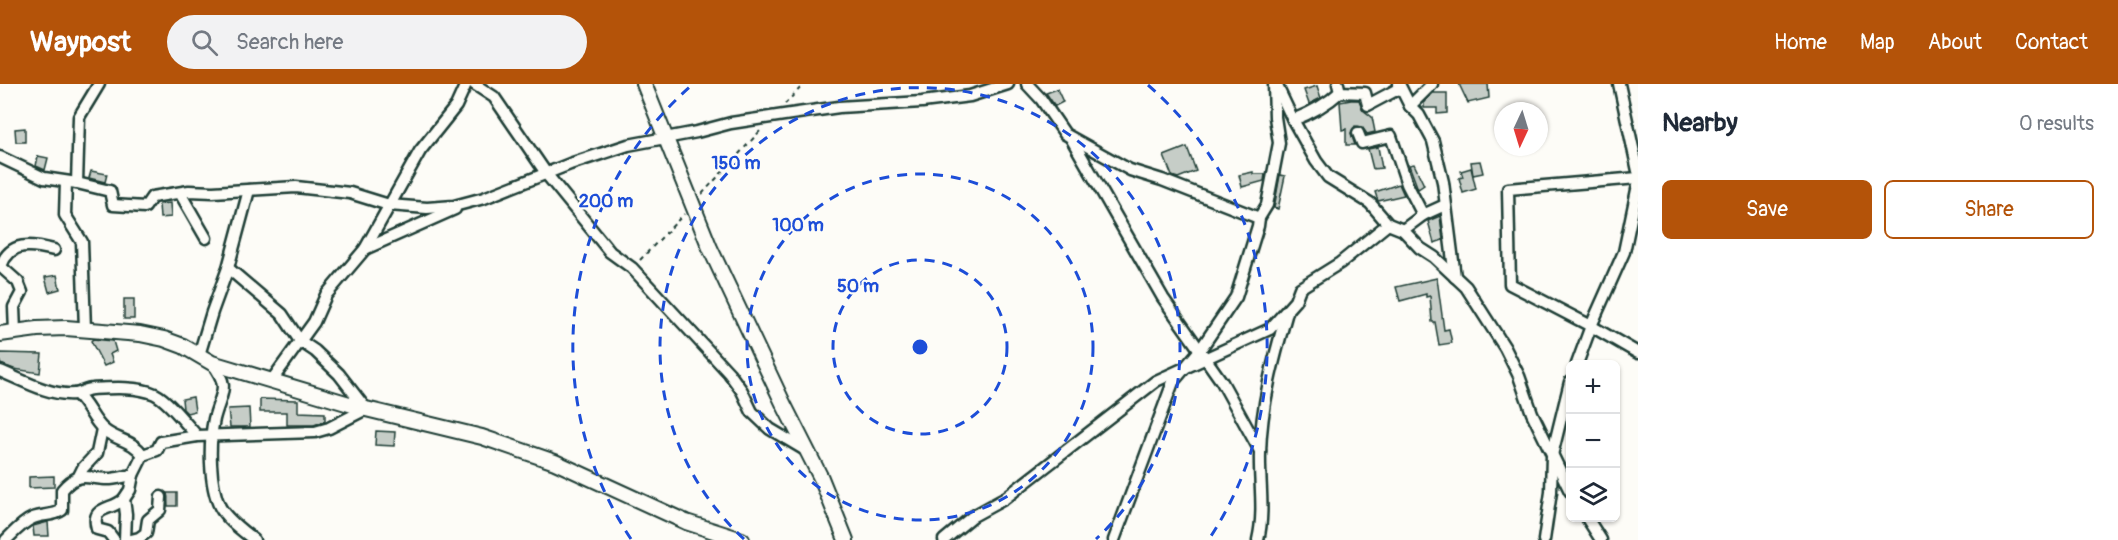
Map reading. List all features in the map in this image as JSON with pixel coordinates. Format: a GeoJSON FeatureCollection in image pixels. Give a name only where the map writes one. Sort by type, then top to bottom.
{"type":"FeatureCollection","features":[{"type":"Feature","properties":{"kind":"street"},"geometry":{"type":"LineString","coordinates":[[78,183],[80,117],[99,84]]}},
{"type":"Feature","properties":{"kind":"street"},"geometry":{"type":"LineString","coordinates":[[272,380],[314,322],[326,295],[365,249],[420,151],[456,106],[466,84]]}},
{"type":"Feature","properties":{"kind":"street"},"geometry":{"type":"LineString","coordinates":[[474,84],[494,97],[546,174],[610,252],[632,268],[729,373],[752,412],[770,429],[807,451]]}},
{"type":"Feature","properties":{"kind":"street"},"geometry":{"type":"LineString","coordinates":[[644,84],[710,248],[821,478],[846,540]]}},
{"type":"Feature","properties":{"kind":"street"},"geometry":{"type":"LineString","coordinates":[[365,249],[477,200],[628,145],[773,116],[839,107],[922,102],[970,96],[1008,84]]}},
{"type":"Feature","properties":{"kind":"street"},"geometry":{"type":"LineString","coordinates":[[1027,84],[1041,99],[1065,134],[1071,138],[1130,170],[1184,188],[1259,218]]}},
{"type":"Feature","properties":{"kind":"street"},"geometry":{"type":"LineString","coordinates":[[1203,355],[1236,297],[1259,218],[1267,205],[1279,143],[1275,117],[1275,84]]}},
{"type":"Feature","properties":{"kind":"street"},"geometry":{"type":"LineString","coordinates":[[1275,84],[1316,161],[1328,177],[1370,203],[1388,224],[1403,230],[1420,248],[1434,257],[1466,287],[1505,348],[1519,376],[1532,413],[1566,483]]}},
{"type":"Feature","properties":{"kind":"street"},"geometry":{"type":"LineString","coordinates":[[1410,106],[1432,84]]}},
{"type":"Feature","properties":{"kind":"street"},"geometry":{"type":"LineString","coordinates":[[1619,84],[1638,171]]}},
{"type":"Feature","properties":{"kind":"street"},"geometry":{"type":"LineString","coordinates":[[1293,120],[1314,112],[1328,103],[1339,88],[1365,93],[1368,105],[1400,86],[1433,141],[1439,161],[1455,277]]}},
{"type":"Feature","properties":{"kind":"street"},"geometry":{"type":"LineString","coordinates":[[1358,133],[1362,143],[1391,136],[1407,184],[1423,215]]}},
{"type":"Feature","properties":{"kind":"street"},"geometry":{"type":"LineString","coordinates":[[1071,138],[1163,298],[1222,381],[1260,451]]}},
{"type":"Feature","properties":{"kind":"street"},"geometry":{"type":"LineString","coordinates":[[0,157],[44,178],[111,191],[113,205],[145,207],[152,197],[180,193],[296,186],[350,193],[389,205],[427,208],[454,206],[477,200]]}},
{"type":"Feature","properties":{"kind":"street"},"geometry":{"type":"LineString","coordinates":[[1638,178],[1508,189],[1510,284],[1638,353]]}},
{"type":"Feature","properties":{"kind":"street"},"geometry":{"type":"LineString","coordinates":[[66,182],[65,215],[82,242],[85,329]]}},
{"type":"Feature","properties":{"kind":"street"},"geometry":{"type":"LineString","coordinates":[[1578,360],[1624,252],[1638,185]]}},
{"type":"Feature","properties":{"kind":"street"},"geometry":{"type":"LineString","coordinates":[[199,355],[228,268],[249,190]]}},
{"type":"Feature","properties":{"kind":"street"},"geometry":{"type":"LineString","coordinates":[[180,193],[207,238]]}},
{"type":"Feature","properties":{"kind":"street"},"geometry":{"type":"LineString","coordinates":[[1403,230],[1423,215],[1445,205]]}},
{"type":"Feature","properties":{"kind":"street"},"geometry":{"type":"LineString","coordinates":[[944,540],[973,516],[1004,499],[1156,381],[1184,369],[1203,355],[1270,329],[1295,301],[1300,288],[1340,263],[1388,224]]}},
{"type":"Feature","properties":{"kind":"street"},"geometry":{"type":"LineString","coordinates":[[15,332],[14,307],[22,292],[18,282],[1,266],[5,256],[12,249],[33,244],[54,250]]}},
{"type":"Feature","properties":{"kind":"street"},"geometry":{"type":"LineString","coordinates":[[228,268],[282,314],[300,340],[339,374],[366,409]]}},
{"type":"Feature","properties":{"kind":"street"},"geometry":{"type":"LineString","coordinates":[[1258,540],[1262,525],[1260,451],[1268,381],[1288,309]]}},
{"type":"Feature","properties":{"kind":"street"},"geometry":{"type":"LineString","coordinates":[[0,334],[36,329],[85,329],[140,334],[183,346],[212,363],[366,409],[482,437],[555,462],[686,522],[742,540]]}},
{"type":"Feature","properties":{"kind":"street"},"geometry":{"type":"LineString","coordinates":[[212,363],[222,376],[223,386],[222,399],[212,435],[213,488],[221,509],[254,540]]}},
{"type":"Feature","properties":{"kind":"street"},"geometry":{"type":"LineString","coordinates":[[1114,540],[1173,382],[1184,369]]}},
{"type":"Feature","properties":{"kind":"street"},"geometry":{"type":"LineString","coordinates":[[0,371],[48,390],[76,394],[89,389],[134,387],[154,393],[197,436]]}},
{"type":"Feature","properties":{"kind":"street"},"geometry":{"type":"LineString","coordinates":[[76,394],[88,406],[102,429],[137,446],[143,455]]}},
{"type":"Feature","properties":{"kind":"street"},"geometry":{"type":"LineString","coordinates":[[1545,540],[1551,492],[1552,455],[1566,398]]}},
{"type":"Feature","properties":{"kind":"street"},"geometry":{"type":"LineString","coordinates":[[114,540],[108,532],[97,529],[94,520],[98,513],[118,505],[124,499],[130,490],[133,476],[143,455],[157,450],[161,442],[212,435],[315,432],[329,428],[366,409]]}},
{"type":"Feature","properties":{"kind":"street"},"geometry":{"type":"LineString","coordinates":[[6,540],[16,534],[32,518],[59,513],[62,510],[62,490],[78,478],[83,468],[97,453],[102,429]]}},
{"type":"Feature","properties":{"kind":"street"},"geometry":{"type":"LineString","coordinates":[[78,478],[97,477],[108,480],[133,476]]}},
{"type":"Feature","properties":{"kind":"street"},"geometry":{"type":"LineString","coordinates":[[131,540],[139,538],[146,532],[148,520],[160,510],[161,497]]}},
{"type":"Feature","properties":{"kind":"street"},"geometry":{"type":"LineString","coordinates":[[124,499],[125,540]]}},
{"type":"Feature","properties":{"kind":"street"},"geometry":{"type":"LineString","coordinates":[[1590,522],[1601,540]]}},
{"type":"Feature","properties":{"kind":"path"},"geometry":{"type":"LineString","coordinates":[[632,268],[804,84]]}},
{"type":"Feature","properties":{"kind":"building"},"geometry":{"type":"Polygon","coordinates":[[[1459,84],[1488,84],[1489,98],[1468,103],[1459,84]]]}},
{"type":"Feature","properties":{"kind":"building"},"geometry":{"type":"Polygon","coordinates":[[[1317,86],[1321,98],[1309,104],[1304,90],[1317,86]]]}},
{"type":"Feature","properties":{"kind":"building"},"geometry":{"type":"Polygon","coordinates":[[[1057,89],[1063,102],[1055,106],[1046,93],[1057,89]]]}},
{"type":"Feature","properties":{"kind":"building"},"geometry":{"type":"Polygon","coordinates":[[[1433,93],[1447,93],[1447,113],[1437,114],[1437,108],[1424,108],[1424,102],[1433,93]]]}},
{"type":"Feature","properties":{"kind":"building"},"geometry":{"type":"Polygon","coordinates":[[[1359,100],[1363,110],[1372,117],[1375,132],[1367,134],[1362,127],[1355,126],[1351,133],[1355,145],[1346,145],[1346,129],[1342,130],[1340,102],[1359,100]]]}},
{"type":"Feature","properties":{"kind":"building"},"geometry":{"type":"Polygon","coordinates":[[[25,128],[25,142],[16,142],[15,129],[25,128]]]}},
{"type":"Feature","properties":{"kind":"building"},"geometry":{"type":"Polygon","coordinates":[[[1187,147],[1196,171],[1178,178],[1172,176],[1164,156],[1187,147]]]}},
{"type":"Feature","properties":{"kind":"building"},"geometry":{"type":"Polygon","coordinates":[[[1378,147],[1382,168],[1373,169],[1368,149],[1378,147]]]}},
{"type":"Feature","properties":{"kind":"building"},"geometry":{"type":"Polygon","coordinates":[[[38,156],[48,158],[45,170],[36,166],[38,156]]]}},
{"type":"Feature","properties":{"kind":"building"},"geometry":{"type":"Polygon","coordinates":[[[1480,161],[1483,173],[1473,175],[1471,162],[1480,161]]]}},
{"type":"Feature","properties":{"kind":"building"},"geometry":{"type":"Polygon","coordinates":[[[1414,164],[1424,185],[1418,189],[1409,165],[1414,164]]]}},
{"type":"Feature","properties":{"kind":"building"},"geometry":{"type":"Polygon","coordinates":[[[1471,168],[1476,189],[1463,193],[1459,178],[1463,177],[1461,171],[1471,168]]]}},
{"type":"Feature","properties":{"kind":"building"},"geometry":{"type":"Polygon","coordinates":[[[91,171],[107,174],[105,182],[89,178],[91,171]]]}},
{"type":"Feature","properties":{"kind":"building"},"geometry":{"type":"Polygon","coordinates":[[[1253,172],[1253,174],[1265,174],[1264,181],[1242,187],[1239,175],[1253,172]]]}},
{"type":"Feature","properties":{"kind":"building"},"geometry":{"type":"Polygon","coordinates":[[[1280,175],[1285,176],[1278,209],[1274,208],[1280,175]]]}},
{"type":"Feature","properties":{"kind":"building"},"geometry":{"type":"Polygon","coordinates":[[[1399,184],[1404,195],[1378,201],[1375,192],[1399,184]]]}},
{"type":"Feature","properties":{"kind":"building"},"geometry":{"type":"Polygon","coordinates":[[[170,203],[171,217],[160,218],[159,204],[170,203]]]}},
{"type":"Feature","properties":{"kind":"building"},"geometry":{"type":"Polygon","coordinates":[[[1440,216],[1443,240],[1434,243],[1428,221],[1440,216]]]}},
{"type":"Feature","properties":{"kind":"building"},"geometry":{"type":"Polygon","coordinates":[[[57,275],[60,289],[49,292],[45,277],[57,275]]]}},
{"type":"Feature","properties":{"kind":"building"},"geometry":{"type":"Polygon","coordinates":[[[1437,278],[1444,330],[1449,329],[1452,343],[1439,345],[1435,322],[1432,322],[1430,296],[1426,297],[1426,294],[1400,301],[1396,287],[1437,278]]]}},
{"type":"Feature","properties":{"kind":"building"},"geometry":{"type":"Polygon","coordinates":[[[124,299],[134,299],[134,319],[124,319],[124,299]]]}},
{"type":"Feature","properties":{"kind":"building"},"geometry":{"type":"Polygon","coordinates":[[[93,339],[113,341],[116,351],[110,354],[113,362],[104,366],[91,341],[93,339]]]}},
{"type":"Feature","properties":{"kind":"building"},"geometry":{"type":"Polygon","coordinates":[[[0,353],[42,354],[40,373],[14,369],[0,364],[0,353]]]}},
{"type":"Feature","properties":{"kind":"building"},"geometry":{"type":"Polygon","coordinates":[[[193,397],[195,411],[187,413],[183,409],[182,399],[193,397]]]}},
{"type":"Feature","properties":{"kind":"building"},"geometry":{"type":"Polygon","coordinates":[[[260,399],[298,400],[298,412],[325,413],[325,421],[314,425],[287,425],[287,412],[260,412],[260,399]]]}},
{"type":"Feature","properties":{"kind":"building"},"geometry":{"type":"Polygon","coordinates":[[[249,408],[250,427],[230,427],[228,409],[249,408]]]}},
{"type":"Feature","properties":{"kind":"building"},"geometry":{"type":"Polygon","coordinates":[[[376,431],[395,432],[394,446],[375,445],[376,431]]]}},
{"type":"Feature","properties":{"kind":"building"},"geometry":{"type":"Polygon","coordinates":[[[54,476],[54,487],[29,488],[29,477],[54,476]]]}},
{"type":"Feature","properties":{"kind":"building"},"geometry":{"type":"Polygon","coordinates":[[[167,493],[177,493],[177,506],[168,506],[167,493]]]}},
{"type":"Feature","properties":{"kind":"building"},"geometry":{"type":"Polygon","coordinates":[[[48,522],[49,536],[34,536],[33,526],[48,522]]]}}]}
